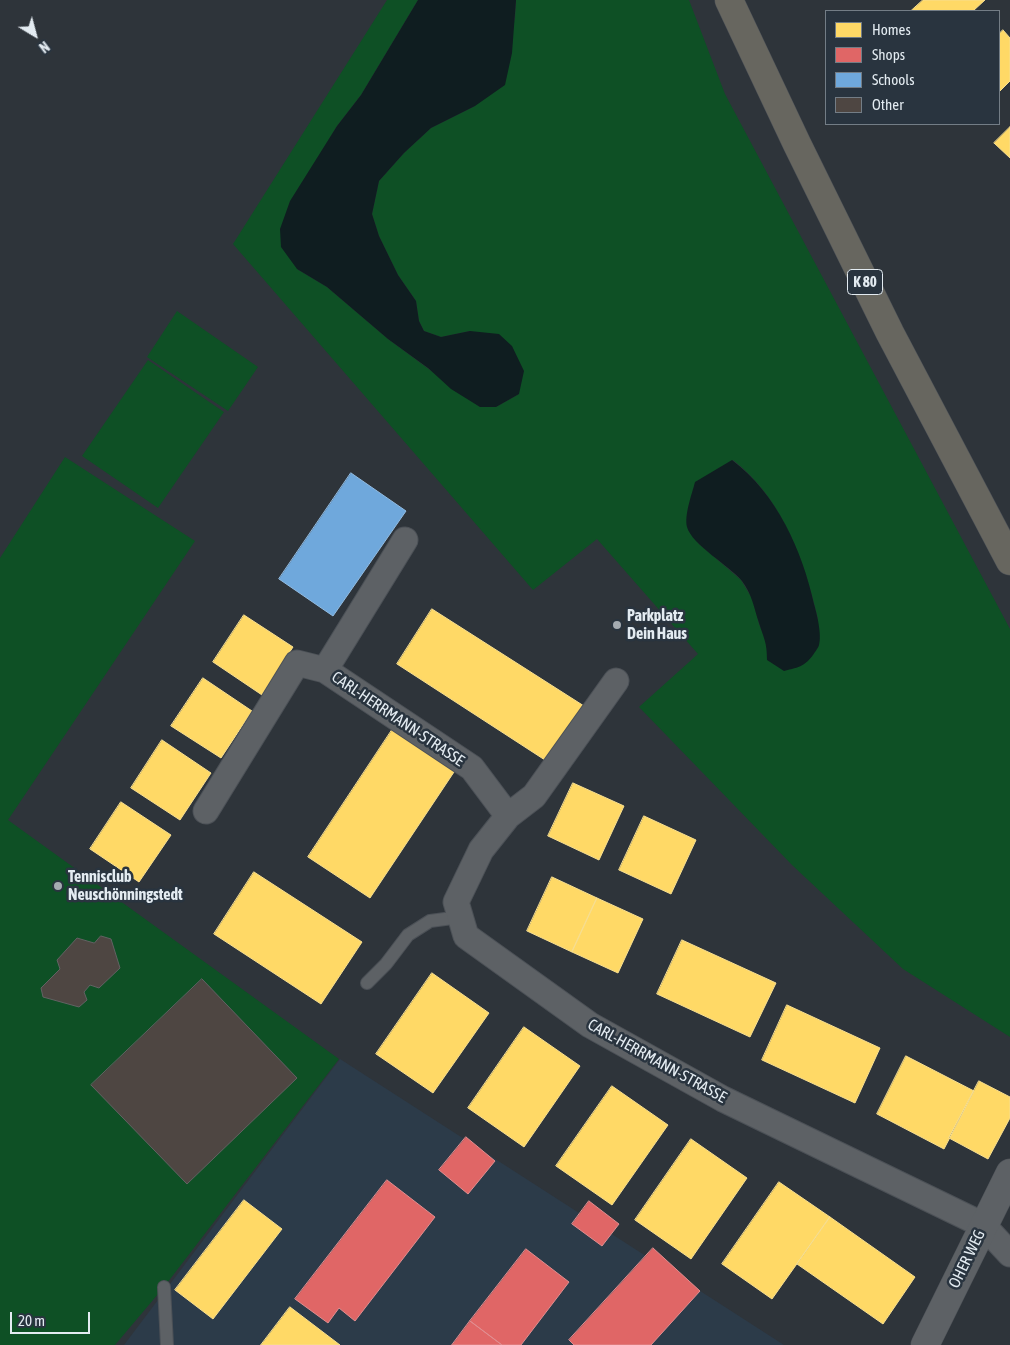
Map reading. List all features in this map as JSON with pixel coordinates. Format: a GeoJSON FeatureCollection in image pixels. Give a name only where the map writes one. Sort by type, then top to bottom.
{"type":"FeatureCollection","features":[{"type":"Feature","properties":{"kind":"highway","name":"K 80"},"geometry":{"type":"LineString","coordinates":[[729,0],[890,333],[1010,560]]}},
{"type":"Feature","properties":{"kind":"street","name":"CARL-HERRMANN-STRASSE"},"geometry":{"type":"LineString","coordinates":[[325,670],[405,540]]}},
{"type":"Feature","properties":{"kind":"street","name":"CARL-HERRMANN-STRASSE"},"geometry":{"type":"LineString","coordinates":[[206,810],[297,662],[325,670],[472,768],[508,816]]}},
{"type":"Feature","properties":{"kind":"street","name":"CARL-HERRMANN-STRASSE"},"geometry":{"type":"LineString","coordinates":[[616,681],[534,796],[508,816],[481,850],[456,902],[466,936],[590,1025],[723,1099],[983,1225]]}},
{"type":"Feature","properties":{"kind":"street","name":"OHER WEG"},"geometry":{"type":"LineString","coordinates":[[925,1345],[1010,1173]]}},
{"type":"Feature","properties":{"kind":"street"},"geometry":{"type":"LineString","coordinates":[[983,1225],[1010,1254]]}},
{"type":"Feature","properties":{"kind":"lane"},"geometry":{"type":"LineString","coordinates":[[367,983],[386,964],[408,934],[430,921],[460,917]]}},
{"type":"Feature","properties":{"kind":"lane"},"geometry":{"type":"LineString","coordinates":[[164,1287],[167,1345]]}},
{"type":"Feature","properties":{"kind":"shaded area"},"geometry":{"type":"Polygon","coordinates":[[[418,0],[516,0],[512,53],[505,85],[475,106],[431,128],[404,153],[379,181],[372,214],[379,236],[398,275],[416,301],[419,321],[424,331],[441,337],[470,331],[499,334],[512,346],[524,371],[519,394],[496,407],[480,407],[451,389],[428,368],[388,339],[327,287],[297,269],[281,247],[280,229],[290,201],[337,126],[361,95],[418,0]]]}},
{"type":"Feature","properties":{"kind":"shaded area"},"geometry":{"type":"Polygon","coordinates":[[[732,460],[762,489],[775,506],[785,524],[795,544],[809,584],[818,619],[820,630],[819,646],[809,660],[802,665],[784,671],[767,660],[765,641],[752,601],[742,581],[703,548],[690,534],[687,527],[687,511],[695,482],[732,460]]]}},
{"type":"Feature","properties":{"kind":"shaded area"},"geometry":{"type":"Polygon","coordinates":[[[340,1059],[784,1345],[124,1345],[340,1059]]]}},
{"type":"Feature","properties":{"kind":"green space"},"geometry":{"type":"Polygon","coordinates":[[[387,0],[418,0],[361,95],[337,126],[318,158],[297,269],[327,287],[388,339],[480,407],[496,407],[519,394],[470,331],[441,337],[424,331],[419,321],[416,301],[398,275],[379,236],[372,214],[379,181],[404,153],[431,128],[475,106],[515,19],[516,0],[689,0],[725,94],[1010,629],[1010,1037],[903,969],[792,865],[639,707],[698,654],[597,539],[533,590],[233,244],[387,0]],[[733,460],[698,543],[741,580],[753,600],[759,624],[767,643],[767,660],[818,619],[806,575],[789,532],[778,511],[750,475],[733,460]]]}},
{"type":"Feature","properties":{"kind":"green space"},"geometry":{"type":"Polygon","coordinates":[[[177,311],[258,367],[228,411],[147,357],[177,311]]]}},
{"type":"Feature","properties":{"kind":"green space"},"geometry":{"type":"Polygon","coordinates":[[[148,360],[224,412],[158,508],[82,456],[148,360]]]}},
{"type":"Feature","properties":{"kind":"green space","name":"Tennisclub Neuschönningstedt"},"geometry":{"type":"Polygon","coordinates":[[[65,457],[195,541],[8,820],[339,1059],[164,1287],[115,1345],[0,1345],[0,558],[65,457]],[[202,979],[92,1085],[297,1078],[202,979]]]}},
{"type":"Feature","properties":{"kind":"building: Homes"},"geometry":{"type":"Polygon","coordinates":[[[923,0],[985,0],[974,10],[912,10],[923,0]]]}},
{"type":"Feature","properties":{"kind":"building: Homes"},"geometry":{"type":"Polygon","coordinates":[[[1003,30],[1010,38],[1010,81],[1000,91],[1000,33],[1003,30]]]}},
{"type":"Feature","properties":{"kind":"building: Homes"},"geometry":{"type":"Polygon","coordinates":[[[1010,127],[1010,158],[994,143],[1010,127]]]}},
{"type":"Feature","properties":{"kind":"building: Homes"},"geometry":{"type":"Polygon","coordinates":[[[432,609],[584,706],[548,762],[397,664],[432,609]]]}},
{"type":"Feature","properties":{"kind":"building: Homes"},"geometry":{"type":"Polygon","coordinates":[[[244,615],[293,647],[262,695],[213,662],[244,615]]]}},
{"type":"Feature","properties":{"kind":"building: Homes"},"geometry":{"type":"Polygon","coordinates":[[[203,678],[252,711],[221,758],[171,726],[203,678]]]}},
{"type":"Feature","properties":{"kind":"building: Homes"},"geometry":{"type":"Polygon","coordinates":[[[394,727],[456,769],[370,898],[308,857],[394,727]]]}},
{"type":"Feature","properties":{"kind":"building: Homes"},"geometry":{"type":"Polygon","coordinates":[[[162,740],[211,773],[180,820],[131,788],[162,740]]]}},
{"type":"Feature","properties":{"kind":"building: Homes"},"geometry":{"type":"Polygon","coordinates":[[[573,783],[624,806],[599,860],[548,836],[573,783]]]}},
{"type":"Feature","properties":{"kind":"building: Homes"},"geometry":{"type":"Polygon","coordinates":[[[121,802],[171,835],[139,882],[90,849],[121,802]]]}},
{"type":"Feature","properties":{"kind":"building: Homes"},"geometry":{"type":"Polygon","coordinates":[[[644,816],[696,840],[671,894],[619,870],[644,816]]]}},
{"type":"Feature","properties":{"kind":"building: Homes"},"geometry":{"type":"Polygon","coordinates":[[[254,872],[362,942],[321,1004],[214,934],[254,872]]]}},
{"type":"Feature","properties":{"kind":"building: Homes"},"geometry":{"type":"Polygon","coordinates":[[[552,877],[597,898],[572,952],[527,931],[552,877]]]}},
{"type":"Feature","properties":{"kind":"building: Homes"},"geometry":{"type":"Polygon","coordinates":[[[597,898],[643,919],[618,973],[572,952],[597,898]]]}},
{"type":"Feature","properties":{"kind":"building: Homes"},"geometry":{"type":"Polygon","coordinates":[[[682,940],[776,983],[750,1037],[657,994],[682,940]]]}},
{"type":"Feature","properties":{"kind":"building: Homes"},"geometry":{"type":"Polygon","coordinates":[[[432,973],[489,1013],[433,1093],[376,1054],[432,973]]]}},
{"type":"Feature","properties":{"kind":"building: Homes"},"geometry":{"type":"Polygon","coordinates":[[[787,1005],[880,1048],[855,1103],[762,1060],[787,1005]]]}},
{"type":"Feature","properties":{"kind":"building: Homes"},"geometry":{"type":"Polygon","coordinates":[[[524,1027],[580,1066],[524,1147],[468,1108],[524,1027]]]}},
{"type":"Feature","properties":{"kind":"building: Homes"},"geometry":{"type":"Polygon","coordinates":[[[906,1056],[974,1091],[944,1149],[877,1114],[906,1056]]]}},
{"type":"Feature","properties":{"kind":"building: Homes"},"geometry":{"type":"Polygon","coordinates":[[[979,1081],[1010,1097],[1010,1118],[988,1159],[949,1138],[979,1081]]]}},
{"type":"Feature","properties":{"kind":"building: Homes"},"geometry":{"type":"Polygon","coordinates":[[[612,1086],[668,1125],[612,1205],[556,1166],[612,1086]]]}},
{"type":"Feature","properties":{"kind":"building: Homes"},"geometry":{"type":"Polygon","coordinates":[[[691,1139],[747,1178],[691,1259],[635,1220],[691,1139]]]}},
{"type":"Feature","properties":{"kind":"building: Homes"},"geometry":{"type":"Polygon","coordinates":[[[779,1182],[830,1217],[772,1299],[722,1264],[779,1182]]]}},
{"type":"Feature","properties":{"kind":"building: Homes"},"geometry":{"type":"Polygon","coordinates":[[[244,1200],[282,1229],[213,1319],[175,1290],[244,1200]]]}},
{"type":"Feature","properties":{"kind":"building: Homes"},"geometry":{"type":"Polygon","coordinates":[[[830,1217],[915,1277],[883,1324],[797,1264],[830,1217]]]}},
{"type":"Feature","properties":{"kind":"building: Homes"},"geometry":{"type":"Polygon","coordinates":[[[290,1307],[340,1345],[261,1345],[290,1307]]]}},
{"type":"Feature","properties":{"kind":"building: Shops"},"geometry":{"type":"Polygon","coordinates":[[[466,1137],[495,1161],[468,1194],[439,1170],[466,1137]]]}},
{"type":"Feature","properties":{"kind":"building: Shops"},"geometry":{"type":"Polygon","coordinates":[[[387,1180],[435,1217],[355,1321],[339,1308],[328,1323],[295,1299],[387,1180]]]}},
{"type":"Feature","properties":{"kind":"building: Shops"},"geometry":{"type":"Polygon","coordinates":[[[589,1201],[619,1224],[602,1246],[572,1224],[589,1201]]]}},
{"type":"Feature","properties":{"kind":"building: Shops"},"geometry":{"type":"Polygon","coordinates":[[[653,1248],[700,1291],[651,1345],[574,1345],[569,1340],[653,1248]]]}},
{"type":"Feature","properties":{"kind":"building: Shops"},"geometry":{"type":"Polygon","coordinates":[[[526,1249],[569,1282],[521,1345],[502,1345],[470,1321],[526,1249]]]}},
{"type":"Feature","properties":{"kind":"building: Shops"},"geometry":{"type":"Polygon","coordinates":[[[470,1321],[502,1345],[452,1345],[470,1321]]]}},
{"type":"Feature","properties":{"kind":"building: Schools"},"geometry":{"type":"Polygon","coordinates":[[[351,473],[406,511],[333,616],[279,579],[351,473]]]}},
{"type":"Feature","properties":{"kind":"building: Other"},"geometry":{"type":"Polygon","coordinates":[[[101,936],[111,939],[120,968],[99,988],[90,985],[84,992],[87,1000],[79,1007],[43,997],[41,988],[60,969],[57,960],[77,938],[94,943],[101,936]]]}},
{"type":"Feature","properties":{"kind":"building: Other"},"geometry":{"type":"Polygon","coordinates":[[[202,979],[297,1078],[187,1184],[91,1085],[202,979]]]}},
{"type":"Feature","properties":{"kind":"place","name":"Parkplatz Dein Haus"},"geometry":{"type":"Point","coordinates":[617,625]}},
{"type":"Feature","properties":{"kind":"place","name":"Tennisclub Neuschönningstedt"},"geometry":{"type":"Point","coordinates":[58,886]}}]}
